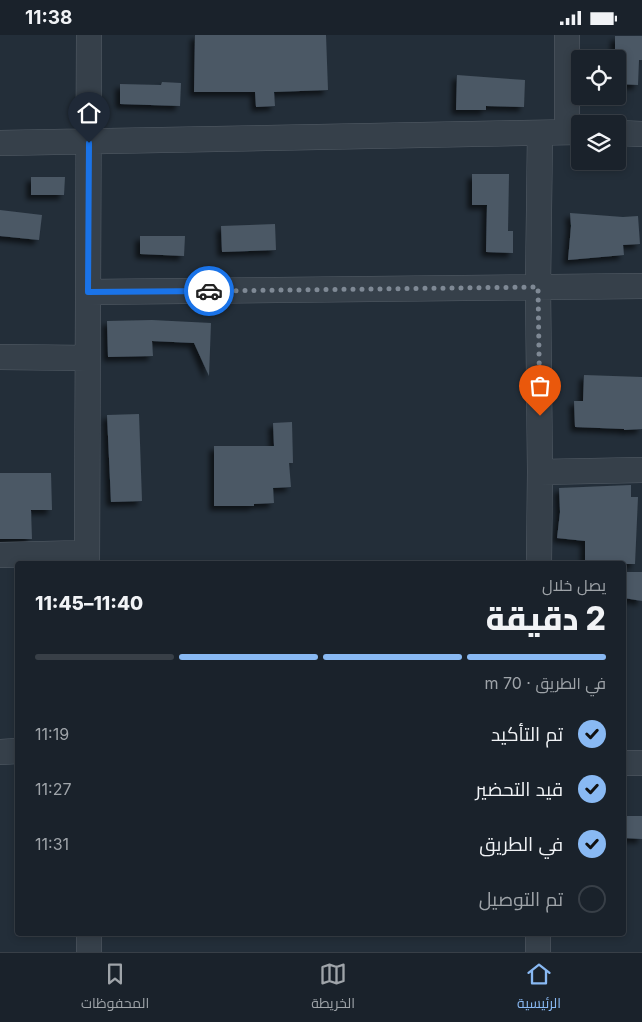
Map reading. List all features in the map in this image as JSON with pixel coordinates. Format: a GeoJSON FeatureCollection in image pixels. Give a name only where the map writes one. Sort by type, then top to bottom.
{"type":"FeatureCollection","features":[{"type":"Feature","properties":{"kind":"street"},"geometry":{"type":"LineString","coordinates":[[0,555],[86,558],[89,35]]}},
{"type":"Feature","properties":{"kind":"street"},"geometry":{"type":"LineString","coordinates":[[567,35],[573,115]]}},
{"type":"Feature","properties":{"kind":"street"},"geometry":{"type":"LineString","coordinates":[[0,143],[89,143],[571,132]]}},
{"type":"Feature","properties":{"kind":"street"},"geometry":{"type":"LineString","coordinates":[[539,561],[538,287],[540,133]]}},
{"type":"Feature","properties":{"kind":"street"},"geometry":{"type":"LineString","coordinates":[[626,133],[642,134]]}},
{"type":"Feature","properties":{"kind":"street"},"geometry":{"type":"LineString","coordinates":[[88,292],[642,286]]}},
{"type":"Feature","properties":{"kind":"street"},"geometry":{"type":"LineString","coordinates":[[0,357],[88,358]]}},
{"type":"Feature","properties":{"kind":"street"},"geometry":{"type":"LineString","coordinates":[[540,472],[642,470]]}},
{"type":"Feature","properties":{"kind":"street"},"geometry":{"type":"LineString","coordinates":[[0,752],[15,751]]}},
{"type":"Feature","properties":{"kind":"street"},"geometry":{"type":"LineString","coordinates":[[626,763],[642,763]]}},
{"type":"Feature","properties":{"kind":"street"},"geometry":{"type":"LineString","coordinates":[[89,936],[89,952]]}},
{"type":"Feature","properties":{"kind":"street"},"geometry":{"type":"LineString","coordinates":[[538,936],[538,952]]}},
{"type":"Feature","properties":{"kind":"building"},"geometry":{"type":"Polygon","coordinates":[[[195,35],[326,35],[328,90],[274,92],[275,106],[256,107],[255,92],[194,92],[195,35]]]}},
{"type":"Feature","properties":{"kind":"building"},"geometry":{"type":"Polygon","coordinates":[[[615,36],[642,36],[642,60],[639,60],[638,85],[626,84],[626,50],[615,50],[615,36]]]}},
{"type":"Feature","properties":{"kind":"building"},"geometry":{"type":"Polygon","coordinates":[[[457,75],[525,80],[524,107],[486,106],[486,110],[456,110],[457,75]]]}},
{"type":"Feature","properties":{"kind":"building"},"geometry":{"type":"Polygon","coordinates":[[[162,82],[181,83],[180,106],[120,104],[120,84],[161,85],[162,82]]]}},
{"type":"Feature","properties":{"kind":"building"},"geometry":{"type":"Polygon","coordinates":[[[472,174],[509,174],[508,231],[513,231],[513,253],[486,252],[487,205],[472,205],[472,174]]]}},
{"type":"Feature","properties":{"kind":"building"},"geometry":{"type":"Polygon","coordinates":[[[31,177],[65,177],[64,195],[31,195],[31,177]]]}},
{"type":"Feature","properties":{"kind":"building"},"geometry":{"type":"Polygon","coordinates":[[[0,210],[42,215],[39,240],[0,236],[0,210]]]}},
{"type":"Feature","properties":{"kind":"building"},"geometry":{"type":"Polygon","coordinates":[[[570,213],[623,217],[638,216],[640,244],[623,245],[624,255],[568,260],[571,226],[570,213]]]}},
{"type":"Feature","properties":{"kind":"building"},"geometry":{"type":"Polygon","coordinates":[[[275,224],[276,250],[222,252],[221,226],[275,224]]]}},
{"type":"Feature","properties":{"kind":"building"},"geometry":{"type":"Polygon","coordinates":[[[140,236],[185,236],[184,256],[140,254],[140,236]]]}},
{"type":"Feature","properties":{"kind":"building"},"geometry":{"type":"Polygon","coordinates":[[[152,320],[211,323],[209,376],[194,343],[152,341],[153,356],[108,357],[107,321],[152,320]]]}},
{"type":"Feature","properties":{"kind":"building"},"geometry":{"type":"Polygon","coordinates":[[[584,375],[642,377],[642,429],[624,430],[575,427],[574,401],[583,401],[584,375]]]}},
{"type":"Feature","properties":{"kind":"building"},"geometry":{"type":"Polygon","coordinates":[[[139,414],[142,501],[111,502],[107,415],[139,414]]]}},
{"type":"Feature","properties":{"kind":"building"},"geometry":{"type":"Polygon","coordinates":[[[292,422],[293,463],[289,463],[291,487],[273,488],[274,503],[254,504],[254,506],[214,506],[214,446],[274,446],[273,423],[292,422]]]}},
{"type":"Feature","properties":{"kind":"building"},"geometry":{"type":"Polygon","coordinates":[[[0,473],[51,473],[52,510],[31,510],[32,539],[0,539],[0,473]]]}},
{"type":"Feature","properties":{"kind":"building"},"geometry":{"type":"Polygon","coordinates":[[[631,485],[631,497],[638,497],[635,564],[626,564],[626,561],[585,561],[585,541],[557,538],[560,512],[559,488],[631,485]]]}},
{"type":"Feature","properties":{"kind":"building"},"geometry":{"type":"Polygon","coordinates":[[[626,572],[642,572],[642,601],[626,598],[626,572]]]}},
{"type":"Feature","properties":{"kind":"building"},"geometry":{"type":"Polygon","coordinates":[[[626,816],[642,816],[642,839],[626,838],[626,816]]]}},
{"type":"Feature","properties":{"kind":"way so far"},"geometry":{"type":"LineString","coordinates":[[209,291],[538,287],[540,416]]}},
{"type":"Feature","properties":{"kind":"route"},"geometry":{"type":"LineString","coordinates":[[89,143],[88,292],[209,291]]}}]}
